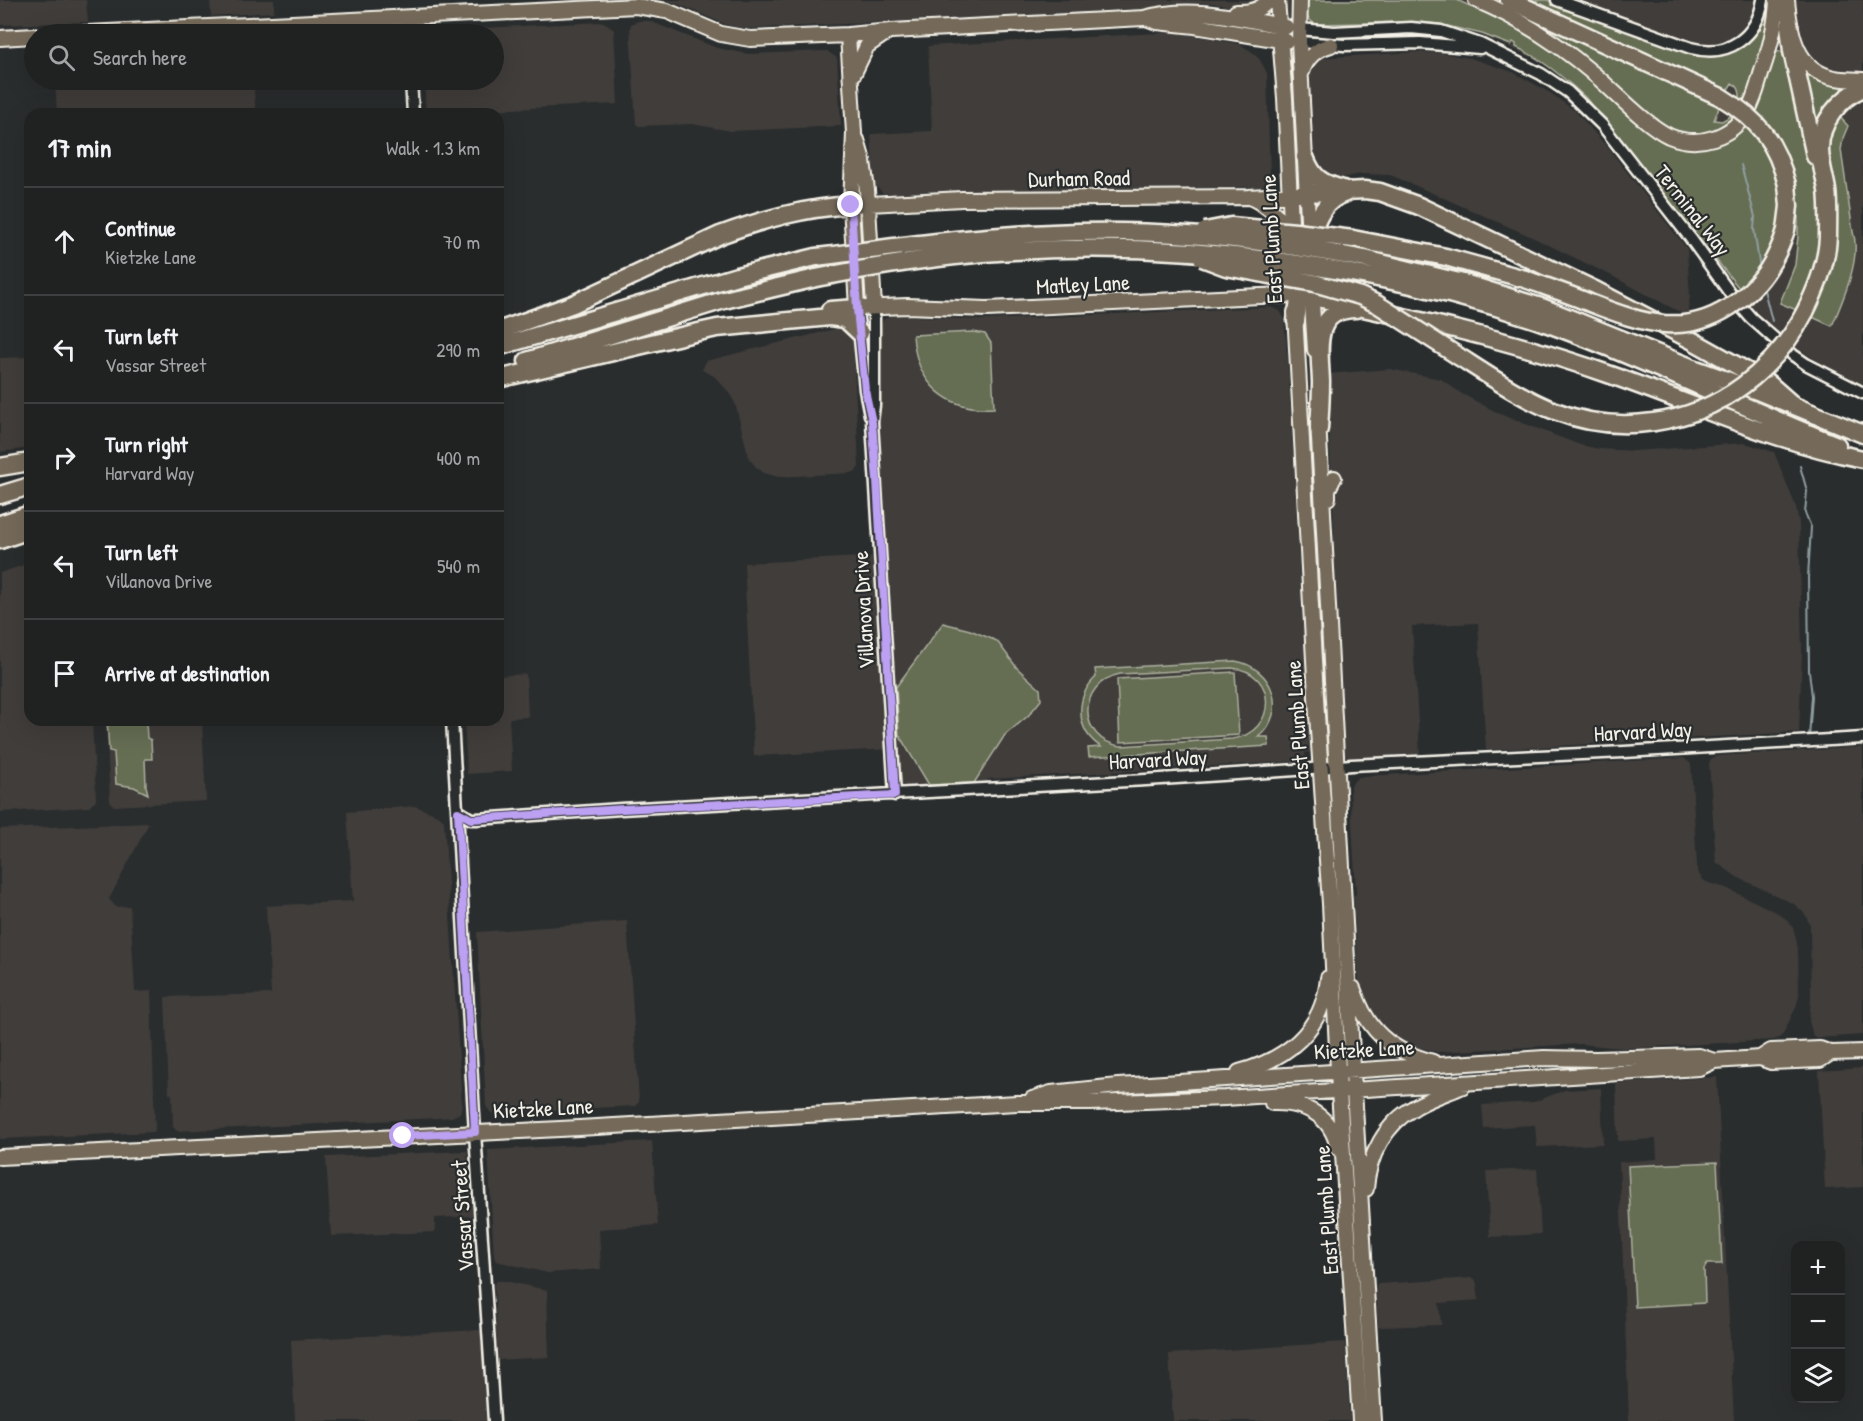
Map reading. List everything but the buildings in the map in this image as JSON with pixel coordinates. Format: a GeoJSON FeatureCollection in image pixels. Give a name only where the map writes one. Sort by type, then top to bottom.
{"type":"FeatureCollection","features":[{"type":"Feature","properties":{"kind":"highway"},"geometry":{"type":"LineString","coordinates":[[1184,235],[1231,226],[1353,239],[1446,257],[1525,279],[1621,315],[1649,323],[1684,325],[1696,322],[1724,311],[1755,288],[1774,261],[1786,230],[1789,206],[1787,185],[1778,154],[1759,126],[1749,116],[1721,97],[1509,0]]}},
{"type":"Feature","properties":{"kind":"highway"},"geometry":{"type":"LineString","coordinates":[[1789,26],[1792,51],[1828,215]]}},
{"type":"Feature","properties":{"kind":"highway"},"geometry":{"type":"LineString","coordinates":[[1187,252],[1226,267],[1314,283],[1360,296],[1377,304],[1525,398],[1566,416],[1617,424],[1676,418],[1712,405],[1750,381],[1774,359],[1791,337],[1812,299],[1828,239],[1827,189],[1821,157],[1822,134],[1828,118],[1838,105],[1863,88]]}},
{"type":"Feature","properties":{"kind":"highway"},"geometry":{"type":"LineString","coordinates":[[1305,157],[1312,173],[1317,178],[1352,192]]}},
{"type":"Feature","properties":{"kind":"highway"},"geometry":{"type":"LineString","coordinates":[[1307,193],[1365,190],[1380,192],[1410,202],[1597,291],[1693,341],[1768,383],[1793,405]]}},
{"type":"Feature","properties":{"kind":"highway"},"geometry":{"type":"LineString","coordinates":[[1296,329],[1303,296],[1298,268],[1304,249],[1323,209],[1336,198],[1352,192]]}},
{"type":"Feature","properties":{"kind":"highway"},"geometry":{"type":"LineString","coordinates":[[504,329],[573,304],[738,228],[787,213],[851,205]]}},
{"type":"Feature","properties":{"kind":"highway"},"geometry":{"type":"LineString","coordinates":[[504,345],[737,276],[816,257],[963,239],[1053,232],[1184,235],[1303,248],[1549,324],[1814,436],[1863,454]]}},
{"type":"Feature","properties":{"kind":"highway"},"geometry":{"type":"LineString","coordinates":[[504,368],[724,300],[816,278],[904,262],[988,253],[1108,248],[1187,252],[1363,267],[1441,277],[1535,305],[1863,434]]}},
{"type":"Feature","properties":{"kind":"highway"},"geometry":{"type":"LineString","coordinates":[[1303,296],[1518,345],[1606,373],[1784,440],[1863,459]]}},
{"type":"Feature","properties":{"kind":"highway"},"geometry":{"type":"LineString","coordinates":[[504,378],[742,321],[857,309]]}},
{"type":"Feature","properties":{"kind":"highway"},"geometry":{"type":"LineString","coordinates":[[1319,429],[1321,384],[1319,340],[1322,328],[1330,318],[1343,310],[1368,310]]}},
{"type":"Feature","properties":{"kind":"highway"},"geometry":{"type":"LineString","coordinates":[[717,328],[830,317],[845,319],[860,333]]}},
{"type":"Feature","properties":{"kind":"highway"},"geometry":{"type":"LineString","coordinates":[[0,467],[24,463]]}},
{"type":"Feature","properties":{"kind":"highway"},"geometry":{"type":"LineString","coordinates":[[0,495],[24,488]]}},
{"type":"Feature","properties":{"kind":"highway"},"geometry":{"type":"LineString","coordinates":[[0,524],[24,516]]}},
{"type":"Feature","properties":{"kind":"highway"},"geometry":{"type":"LineString","coordinates":[[0,540],[24,532]]}},
{"type":"Feature","properties":{"kind":"main road"},"geometry":{"type":"LineString","coordinates":[[1211,13],[1254,11],[1268,0]]}},
{"type":"Feature","properties":{"kind":"main road","name":"East Plumb Lane"},"geometry":{"type":"LineString","coordinates":[[1277,0],[1291,238],[1298,268]]}},
{"type":"Feature","properties":{"kind":"main road","name":"East Plumb Lane"},"geometry":{"type":"LineString","coordinates":[[1300,0],[1299,36],[1307,193],[1303,296],[1313,315],[1319,429],[1327,477],[1324,545],[1374,1421]]}},
{"type":"Feature","properties":{"kind":"main road"},"geometry":{"type":"LineString","coordinates":[[1476,0],[1514,18],[1562,49],[1592,72],[1659,131],[1678,139],[1696,142],[1715,138],[1728,131],[1748,110],[1770,45],[1777,0]]}},
{"type":"Feature","properties":{"kind":"main road"},"geometry":{"type":"LineString","coordinates":[[1787,0],[1793,41],[1799,53],[1813,69],[1833,78],[1863,80]]}},
{"type":"Feature","properties":{"kind":"main road","name":"Terminal Way"},"geometry":{"type":"LineString","coordinates":[[280,24],[636,6],[667,11],[708,29],[750,39],[1144,18],[1174,12],[1211,13],[1279,26],[1299,36]]}},
{"type":"Feature","properties":{"kind":"main road","name":"Terminal Way"},"geometry":{"type":"LineString","coordinates":[[1144,18],[1280,41],[1299,36]]}},
{"type":"Feature","properties":{"kind":"main road"},"geometry":{"type":"LineString","coordinates":[[851,80],[867,46],[889,31]]}},
{"type":"Feature","properties":{"kind":"main road","name":"Villanova Drive"},"geometry":{"type":"LineString","coordinates":[[848,35],[854,133],[851,205],[857,309]]}},
{"type":"Feature","properties":{"kind":"main road"},"geometry":{"type":"LineString","coordinates":[[0,38],[24,37]]}},
{"type":"Feature","properties":{"kind":"main road"},"geometry":{"type":"LineString","coordinates":[[1301,77],[1312,55],[1321,48],[1331,45]]}},
{"type":"Feature","properties":{"kind":"main road","name":"Villanova Drive"},"geometry":{"type":"LineString","coordinates":[[854,133],[863,161],[869,204],[874,307]]}},
{"type":"Feature","properties":{"kind":"main road"},"geometry":{"type":"LineString","coordinates":[[1252,196],[1279,184],[1288,170]]}},
{"type":"Feature","properties":{"kind":"main road","name":"Durham Road"},"geometry":{"type":"LineString","coordinates":[[851,205],[962,199],[1252,196],[1307,193]]}},
{"type":"Feature","properties":{"kind":"main road"},"geometry":{"type":"LineString","coordinates":[[1252,196],[1272,209],[1281,219],[1291,238],[1304,249]]}},
{"type":"Feature","properties":{"kind":"main road"},"geometry":{"type":"LineString","coordinates":[[1260,296],[1298,268]]}},
{"type":"Feature","properties":{"kind":"main road","name":"Matley Lane"},"geometry":{"type":"LineString","coordinates":[[857,309],[914,306],[987,309],[1303,296]]}},
{"type":"Feature","properties":{"kind":"main road"},"geometry":{"type":"LineString","coordinates":[[1296,329],[1302,359],[1309,472],[1315,476],[1327,477]]}},
{"type":"Feature","properties":{"kind":"main road","name":"East Plumb Lane"},"geometry":{"type":"LineString","coordinates":[[1296,329],[1360,1421]]}},
{"type":"Feature","properties":{"kind":"main road"},"geometry":{"type":"LineString","coordinates":[[1209,1080],[1258,1067],[1271,1061],[1300,1041],[1311,1028],[1319,1014],[1327,985],[1330,904]]}},
{"type":"Feature","properties":{"kind":"main road"},"geometry":{"type":"LineString","coordinates":[[1348,966],[1358,1004],[1375,1031],[1386,1042],[1408,1055],[1446,1066]]}},
{"type":"Feature","properties":{"kind":"main road","name":"Kietzke Lane"},"geometry":{"type":"LineString","coordinates":[[0,1157],[1017,1103],[1225,1098],[1699,1068],[1714,1061],[1760,1058],[1772,1051],[1820,1049],[1831,1053],[1863,1052]]}},
{"type":"Feature","properties":{"kind":"main road","name":"Kietzke Lane"},"geometry":{"type":"LineString","coordinates":[[1017,1103],[1082,1089],[1566,1058],[1699,1056],[1714,1061]]}},
{"type":"Feature","properties":{"kind":"main road"},"geometry":{"type":"LineString","coordinates":[[1364,1239],[1366,1183],[1373,1157],[1385,1134],[1403,1114],[1473,1082]]}},
{"type":"Feature","properties":{"kind":"main road"},"geometry":{"type":"LineString","coordinates":[[1225,1098],[1294,1104],[1315,1113],[1330,1129],[1336,1142],[1346,1200]]}},
{"type":"Feature","properties":{"kind":"street"},"geometry":{"type":"LineString","coordinates":[[1557,0],[1691,48],[1709,51],[1727,48],[1745,38],[1758,19],[1763,0]]}},
{"type":"Feature","properties":{"kind":"street"},"geometry":{"type":"LineString","coordinates":[[407,18],[407,24]]}},
{"type":"Feature","properties":{"kind":"street","name":"Terminal Way"},"geometry":{"type":"LineString","coordinates":[[1299,36],[1334,32],[1432,29],[1468,38],[1541,74],[1568,92],[1615,142],[1751,318],[1776,342],[1806,364],[1863,393]]}},
{"type":"Feature","properties":{"kind":"street","name":"Terminal Way"},"geometry":{"type":"LineString","coordinates":[[1299,36],[1331,45],[1420,43],[1492,50]]}},
{"type":"Feature","properties":{"kind":"street"},"geometry":{"type":"LineString","coordinates":[[412,90],[413,108]]}},
{"type":"Feature","properties":{"kind":"street","name":"Villanova Drive"},"geometry":{"type":"LineString","coordinates":[[874,307],[872,422],[895,795]]}},
{"type":"Feature","properties":{"kind":"street","name":"Villanova Drive"},"geometry":{"type":"LineString","coordinates":[[857,309],[866,398],[872,422]]}},
{"type":"Feature","properties":{"kind":"street","name":"Vassar Street"},"geometry":{"type":"LineString","coordinates":[[452,726],[494,1421]]}},
{"type":"Feature","properties":{"kind":"street","name":"Harvard Way"},"geometry":{"type":"LineString","coordinates":[[458,812],[471,819],[895,795],[1336,766],[1863,738]]}},
{"type":"Feature","properties":{"kind":"shaded area"},"geometry":{"type":"Polygon","coordinates":[[[0,0],[86,0],[88,22],[0,25],[0,0]]]}},
{"type":"Feature","properties":{"kind":"shaded area"},"geometry":{"type":"Polygon","coordinates":[[[210,0],[274,0],[274,12],[211,16],[210,0]]]}},
{"type":"Feature","properties":{"kind":"shaded area"},"geometry":{"type":"Polygon","coordinates":[[[663,0],[1863,0],[1863,387],[1800,350],[1768,323],[1736,290],[1636,157],[1584,97],[1536,59],[1481,35],[1424,23],[1316,25],[1212,3],[1182,4],[1163,8],[746,29],[727,25],[663,0]]]}},
{"type":"Feature","properties":{"kind":"shaded area"},"geometry":{"type":"Polygon","coordinates":[[[649,21],[717,48],[748,54],[827,51],[837,58],[841,126],[731,131],[692,124],[639,126],[636,124],[630,29],[631,24],[649,21]]]}},
{"type":"Feature","properties":{"kind":"shaded area"},"geometry":{"type":"Polygon","coordinates":[[[604,22],[614,30],[618,104],[504,109],[426,108],[425,90],[504,90],[504,27],[604,22]]]}},
{"type":"Feature","properties":{"kind":"shaded area"},"geometry":{"type":"Polygon","coordinates":[[[1176,32],[1239,44],[1260,60],[1267,73],[1270,177],[1262,187],[896,194],[883,193],[874,184],[871,134],[932,131],[928,46],[1176,32]]]}},
{"type":"Feature","properties":{"kind":"shaded area"},"geometry":{"type":"Polygon","coordinates":[[[1418,52],[1470,58],[1513,72],[1552,94],[1575,111],[1609,149],[1687,249],[1690,297],[1687,316],[1532,237],[1390,175],[1361,174],[1341,178],[1321,173],[1312,154],[1308,78],[1312,67],[1323,58],[1418,52]]]}},
{"type":"Feature","properties":{"kind":"shaded area"},"geometry":{"type":"Polygon","coordinates":[[[56,90],[254,90],[255,108],[57,108],[56,90]]]}},
{"type":"Feature","properties":{"kind":"shaded area"},"geometry":{"type":"Polygon","coordinates":[[[1270,307],[1280,311],[1284,318],[1288,365],[1310,752],[1305,753],[1306,761],[988,779],[987,782],[974,783],[902,785],[878,412],[880,329],[883,320],[897,315],[980,320],[1270,307]]]}},
{"type":"Feature","properties":{"kind":"shaded area"},"geometry":{"type":"Polygon","coordinates":[[[839,328],[851,336],[853,342],[859,467],[851,473],[778,477],[764,473],[749,458],[735,403],[728,391],[714,376],[702,370],[706,361],[839,328]]]}},
{"type":"Feature","properties":{"kind":"shaded area"},"geometry":{"type":"Polygon","coordinates":[[[24,357],[24,449],[0,452],[0,358],[24,357]]]}},
{"type":"Feature","properties":{"kind":"shaded area"},"geometry":{"type":"Polygon","coordinates":[[[1390,369],[1441,379],[1462,394],[1502,415],[1580,445],[1634,451],[1745,443],[1774,452],[1796,507],[1799,523],[1802,652],[1799,732],[1486,750],[1478,623],[1412,626],[1420,754],[1349,758],[1345,756],[1332,557],[1334,526],[1326,374],[1390,369]]]}},
{"type":"Feature","properties":{"kind":"shaded area"},"geometry":{"type":"Polygon","coordinates":[[[880,556],[891,749],[754,756],[744,563],[880,556]]]}},
{"type":"Feature","properties":{"kind":"shaded area"},"geometry":{"type":"Polygon","coordinates":[[[24,565],[24,726],[92,726],[96,800],[89,807],[0,812],[0,573],[24,565]]]}},
{"type":"Feature","properties":{"kind":"shaded area"},"geometry":{"type":"Polygon","coordinates":[[[526,674],[528,717],[510,718],[509,720],[512,771],[467,774],[464,726],[504,726],[504,676],[526,674]]]}},
{"type":"Feature","properties":{"kind":"shaded area"},"geometry":{"type":"Polygon","coordinates":[[[106,726],[202,726],[206,801],[114,806],[110,801],[106,726]]]}},
{"type":"Feature","properties":{"kind":"shaded area"},"geometry":{"type":"Polygon","coordinates":[[[1863,747],[1863,1035],[1816,1038],[1813,1036],[1809,1021],[1810,925],[1805,914],[1794,904],[1737,877],[1716,862],[1709,763],[1716,756],[1863,747]]]}},
{"type":"Feature","properties":{"kind":"shaded area"},"geometry":{"type":"Polygon","coordinates":[[[1684,758],[1691,764],[1699,874],[1709,883],[1726,888],[1776,912],[1793,928],[1798,951],[1799,996],[1796,1007],[1779,1038],[1635,1048],[1580,1044],[1437,1052],[1410,1046],[1389,1035],[1377,1024],[1369,1013],[1359,985],[1353,896],[1356,894],[1350,788],[1354,781],[1365,776],[1684,758]]]}},
{"type":"Feature","properties":{"kind":"shaded area"},"geometry":{"type":"Polygon","coordinates":[[[415,806],[440,816],[444,821],[462,1104],[460,1113],[452,1117],[437,1118],[177,1131],[173,1127],[172,1094],[169,1094],[165,997],[271,994],[266,906],[353,901],[347,812],[415,806]]]}},
{"type":"Feature","properties":{"kind":"shaded area"},"geometry":{"type":"Polygon","coordinates":[[[149,823],[109,899],[116,907],[130,906],[135,992],[151,991],[154,1132],[0,1139],[0,829],[149,823]]]}},
{"type":"Feature","properties":{"kind":"shaded area"},"geometry":{"type":"Polygon","coordinates":[[[627,921],[639,1102],[635,1106],[491,1113],[486,1106],[477,932],[627,921]]]}},
{"type":"Feature","properties":{"kind":"shaded area"},"geometry":{"type":"Polygon","coordinates":[[[1863,1068],[1863,1187],[1825,1189],[1819,1071],[1863,1068]]]}},
{"type":"Feature","properties":{"kind":"shaded area"},"geometry":{"type":"Polygon","coordinates":[[[1717,1077],[1734,1421],[1629,1421],[1619,1162],[1657,1159],[1656,1139],[1618,1141],[1616,1084],[1717,1077]]]}},
{"type":"Feature","properties":{"kind":"shaded area"},"geometry":{"type":"Polygon","coordinates":[[[1601,1088],[1603,1144],[1537,1147],[1535,1125],[1484,1128],[1482,1105],[1534,1102],[1565,1090],[1601,1088]]]}},
{"type":"Feature","properties":{"kind":"shaded area"},"geometry":{"type":"Polygon","coordinates":[[[652,1141],[658,1225],[599,1229],[601,1269],[548,1273],[496,1261],[488,1150],[652,1141]]]}},
{"type":"Feature","properties":{"kind":"shaded area"},"geometry":{"type":"Polygon","coordinates":[[[467,1151],[472,1216],[435,1218],[435,1232],[331,1236],[326,1157],[467,1151]]]}},
{"type":"Feature","properties":{"kind":"shaded area"},"geometry":{"type":"Polygon","coordinates":[[[1537,1169],[1541,1234],[1490,1237],[1486,1171],[1537,1169]]]}},
{"type":"Feature","properties":{"kind":"shaded area"},"geometry":{"type":"Polygon","coordinates":[[[1472,1278],[1477,1284],[1479,1300],[1439,1303],[1441,1325],[1378,1327],[1376,1287],[1378,1284],[1472,1278]]]}},
{"type":"Feature","properties":{"kind":"shaded area"},"geometry":{"type":"Polygon","coordinates":[[[497,1281],[547,1290],[549,1357],[498,1360],[494,1284],[497,1281]]]}},
{"type":"Feature","properties":{"kind":"shaded area"},"geometry":{"type":"Polygon","coordinates":[[[481,1330],[486,1421],[295,1421],[291,1340],[481,1330]]]}},
{"type":"Feature","properties":{"kind":"shaded area"},"geometry":{"type":"Polygon","coordinates":[[[1345,1342],[1350,1421],[1173,1421],[1169,1354],[1345,1342]]]}},
{"type":"Feature","properties":{"kind":"green space"},"geometry":{"type":"Polygon","coordinates":[[[1304,0],[1457,0],[1506,23],[1549,49],[1588,78],[1657,138],[1665,142],[1689,147],[1705,146],[1725,140],[1747,127],[1772,162],[1781,195],[1781,221],[1775,247],[1743,293],[1585,97],[1552,69],[1516,47],[1513,42],[1511,45],[1482,34],[1439,24],[1410,22],[1316,24],[1306,15],[1304,0]]]}},
{"type":"Feature","properties":{"kind":"green space"},"geometry":{"type":"Polygon","coordinates":[[[1486,0],[1494,0],[1719,107],[1714,120],[1722,121],[1732,115],[1737,117],[1725,129],[1697,137],[1674,132],[1486,0]]]}},
{"type":"Feature","properties":{"kind":"green space"},"geometry":{"type":"Polygon","coordinates":[[[1515,0],[1547,0],[1690,52],[1711,56],[1736,49],[1766,0],[1771,0],[1763,42],[1744,108],[1739,104],[1739,89],[1732,83],[1724,96],[1515,0]]]}},
{"type":"Feature","properties":{"kind":"green space"},"geometry":{"type":"Polygon","coordinates":[[[1780,51],[1785,55],[1811,154],[1819,205],[1819,254],[1801,312],[1780,303],[1795,265],[1798,202],[1786,167],[1752,115],[1774,54],[1780,51]]]}},
{"type":"Feature","properties":{"kind":"green space"},"geometry":{"type":"Polygon","coordinates":[[[1797,59],[1863,84],[1817,143],[1797,59]]]}},
{"type":"Feature","properties":{"kind":"green space"},"geometry":{"type":"Polygon","coordinates":[[[1837,114],[1848,126],[1841,150],[1855,254],[1850,280],[1832,326],[1810,316],[1827,274],[1824,151],[1837,114]]]}},
{"type":"Feature","properties":{"kind":"green space"},"geometry":{"type":"Polygon","coordinates":[[[973,332],[985,334],[991,343],[994,408],[977,408],[948,399],[927,380],[915,352],[913,335],[973,332]]]}},
{"type":"Feature","properties":{"kind":"green space"},"geometry":{"type":"Polygon","coordinates":[[[943,623],[970,630],[997,641],[1017,668],[1040,689],[1041,700],[1028,716],[1005,735],[974,783],[929,785],[899,735],[896,687],[943,623]]]}},
{"type":"Feature","properties":{"kind":"green space"},"geometry":{"type":"Polygon","coordinates":[[[1235,661],[1248,665],[1267,681],[1272,692],[1273,715],[1267,727],[1258,737],[1268,737],[1269,746],[1089,757],[1088,748],[1101,747],[1086,732],[1082,723],[1081,703],[1089,685],[1096,677],[1095,669],[1235,661]],[[1232,668],[1120,674],[1106,679],[1096,688],[1090,699],[1088,711],[1090,723],[1096,733],[1107,742],[1121,746],[1232,739],[1247,734],[1258,726],[1264,715],[1266,702],[1264,690],[1258,680],[1247,672],[1232,668]]]}},
{"type":"Feature","properties":{"kind":"green space"},"geometry":{"type":"Polygon","coordinates":[[[1235,672],[1239,735],[1120,742],[1117,679],[1235,672]]]}},
{"type":"Feature","properties":{"kind":"green space"},"geometry":{"type":"Polygon","coordinates":[[[107,726],[146,726],[147,738],[151,740],[152,759],[145,759],[148,794],[134,787],[116,784],[114,752],[109,751],[107,726]]]}},
{"type":"Feature","properties":{"kind":"green space"},"geometry":{"type":"Polygon","coordinates":[[[1717,1162],[1722,1264],[1707,1264],[1704,1269],[1705,1303],[1635,1307],[1628,1166],[1717,1162]]]}},
{"type":"Feature","properties":{"kind":"waterway"},"geometry":{"type":"LineString","coordinates":[[1741,165],[1755,217],[1754,229],[1760,269]]}},
{"type":"Feature","properties":{"kind":"waterway"},"geometry":{"type":"LineString","coordinates":[[1763,286],[1772,321]]}},
{"type":"Feature","properties":{"kind":"waterway"},"geometry":{"type":"LineString","coordinates":[[1800,466],[1807,491],[1805,513],[1811,527],[1808,577],[1809,671],[1812,696],[1809,738]]}},
{"type":"Feature","properties":{"kind":"route"},"geometry":{"type":"LineString","coordinates":[[403,1136],[475,1132],[458,812],[471,819],[895,795],[877,480],[857,309],[851,205]]}}]}
